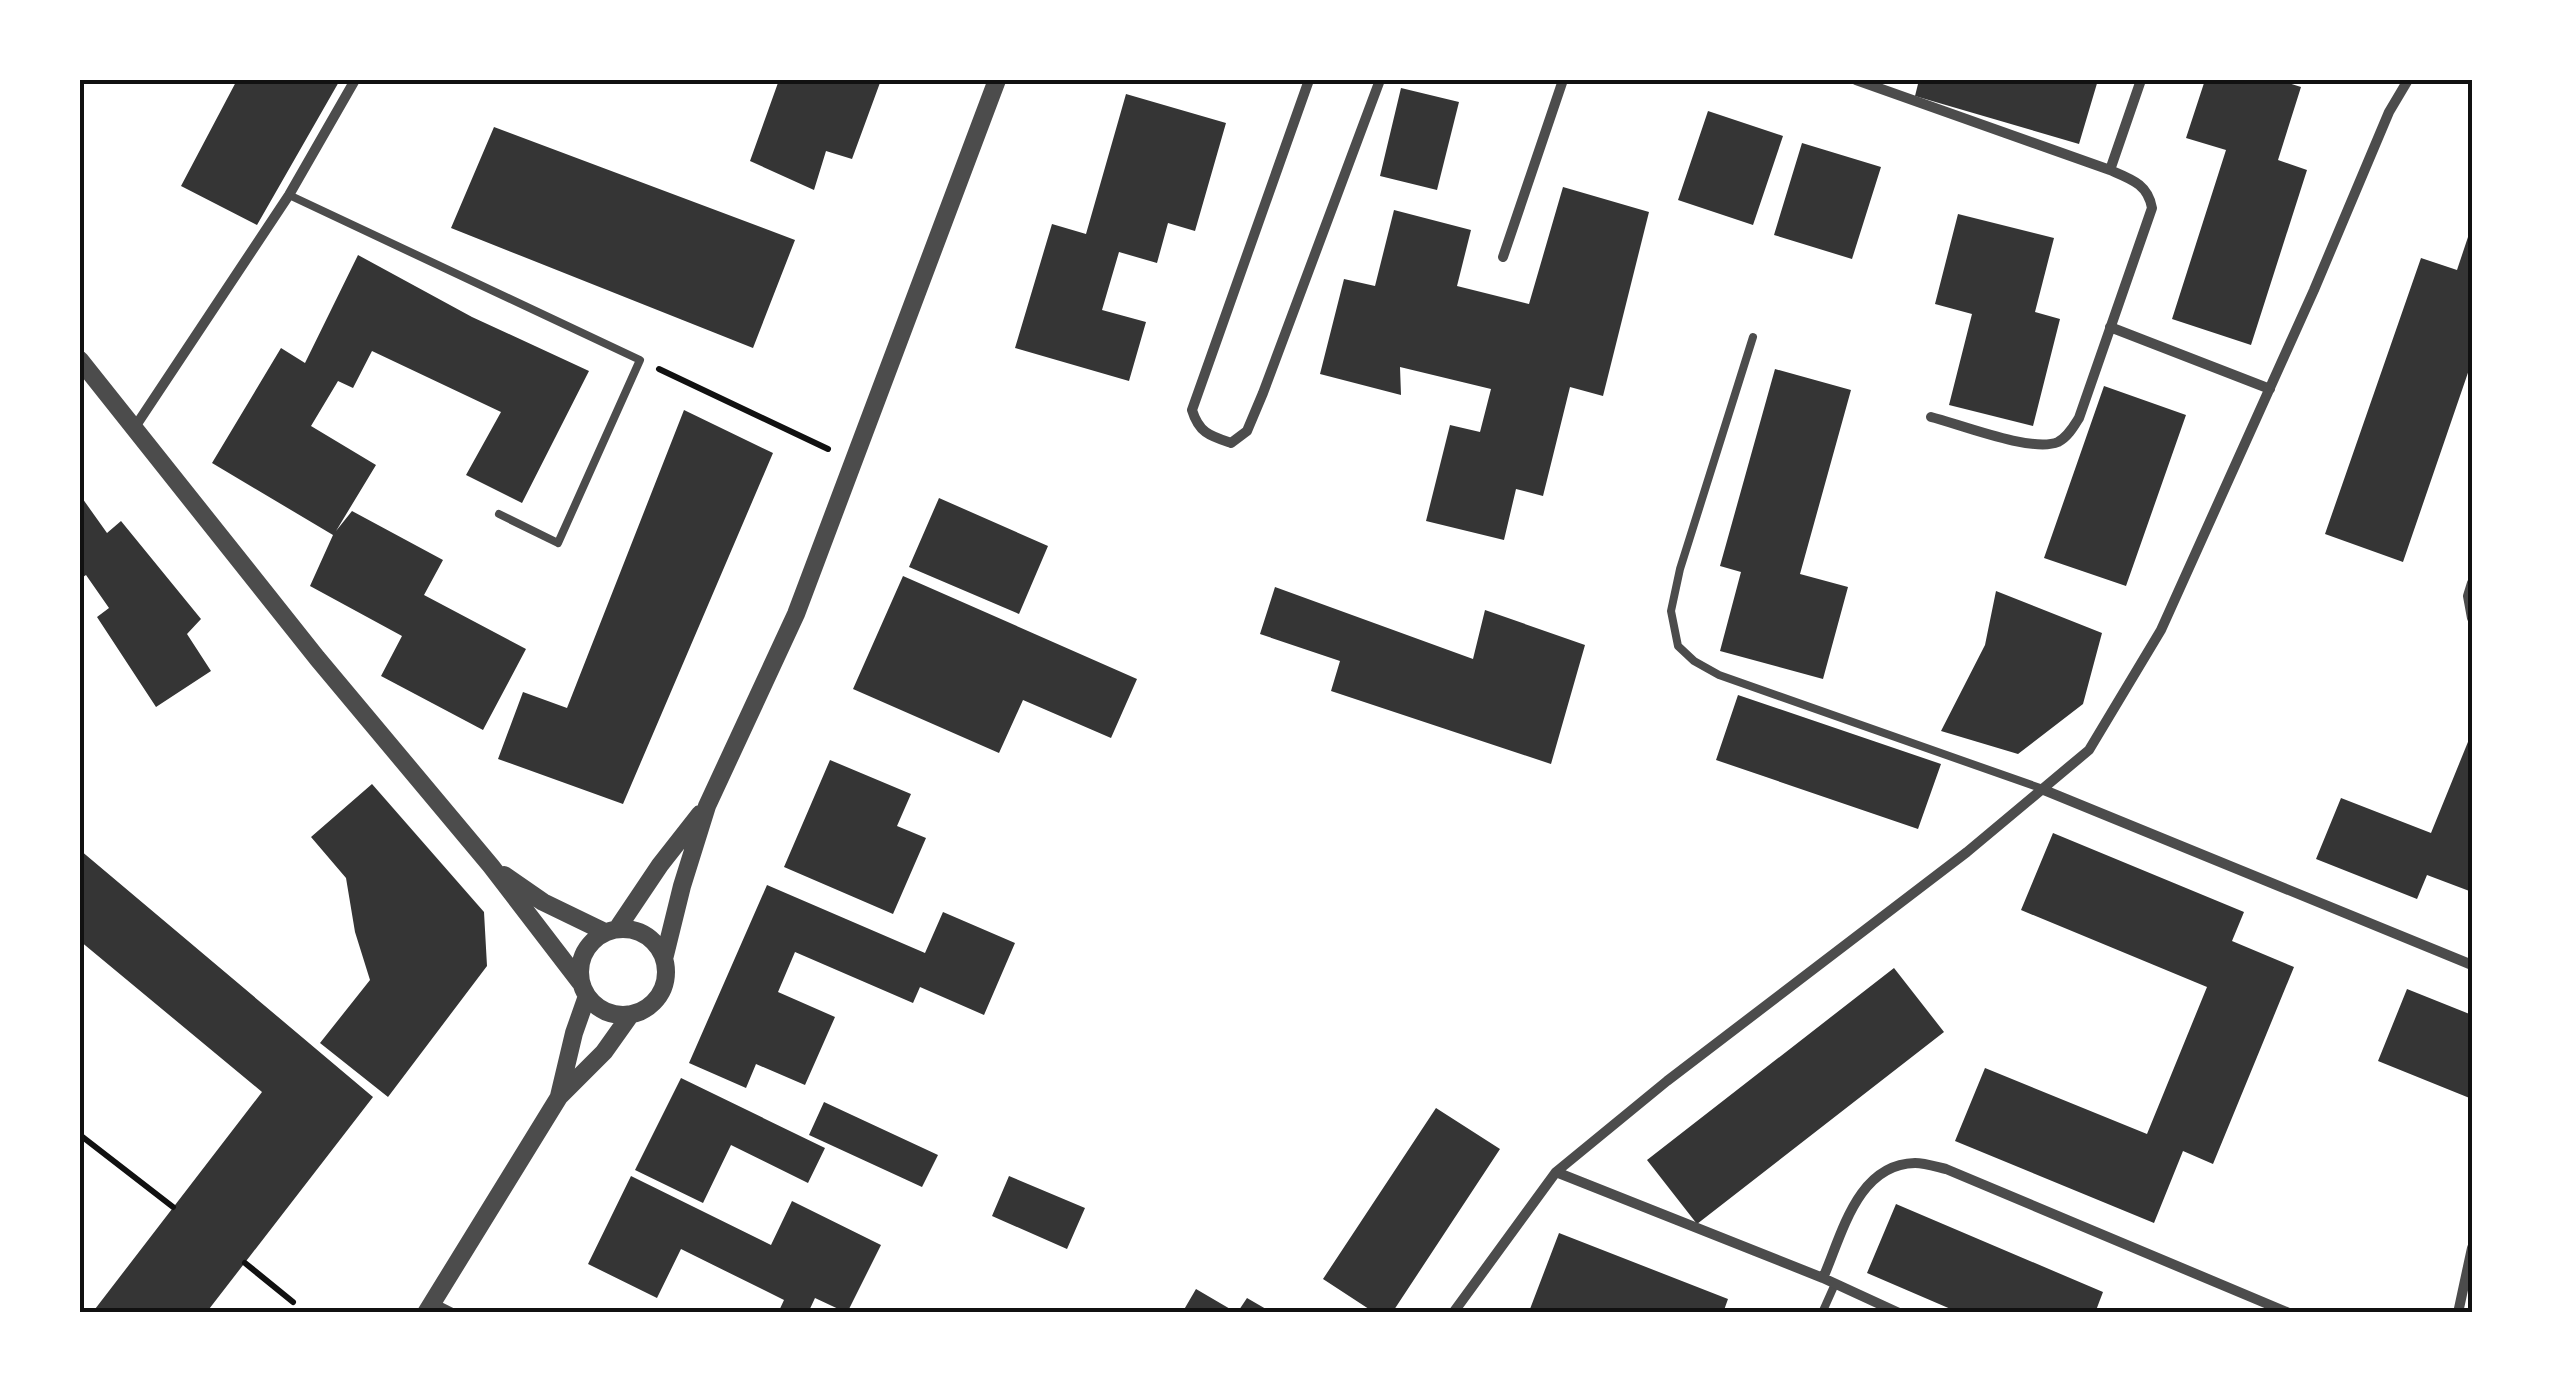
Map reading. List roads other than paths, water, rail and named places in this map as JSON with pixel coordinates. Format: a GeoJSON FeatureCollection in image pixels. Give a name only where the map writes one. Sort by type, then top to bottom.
{"type":"FeatureCollection","features":[{"type":"Feature","properties":{"kind":"street"},"geometry":{"type":"LineString","coordinates":[[134,427],[289,194],[355,80]]}},
{"type":"Feature","properties":{"kind":"street"},"geometry":{"type":"LineString","coordinates":[[664,959],[707,806],[796,614],[996,80]]}},
{"type":"Feature","properties":{"kind":"street"},"geometry":{"type":"LineString","coordinates":[[1309,80],[1192,410],[1197,427],[1209,436],[1231,443],[1247,432],[1380,80]]}},
{"type":"Feature","properties":{"kind":"street"},"geometry":{"type":"LineString","coordinates":[[1503,258],[1563,80]]}},
{"type":"Feature","properties":{"kind":"street"},"geometry":{"type":"LineString","coordinates":[[1856,80],[2110,170],[2145,188],[2152,208],[2080,418],[2059,442],[2030,444],[1930,417]]}},
{"type":"Feature","properties":{"kind":"street"},"geometry":{"type":"LineString","coordinates":[[2110,170],[2142,80]]}},
{"type":"Feature","properties":{"kind":"street"},"geometry":{"type":"LineString","coordinates":[[1453,1313],[1556,1172],[1667,1081],[2044,790],[2089,750],[2161,630],[2389,112],[2408,80]]}},
{"type":"Feature","properties":{"kind":"street"},"geometry":{"type":"LineString","coordinates":[[2110,327],[2270,388]]}},
{"type":"Feature","properties":{"kind":"street"},"geometry":{"type":"LineString","coordinates":[[80,360],[317,658],[491,866],[583,989],[607,1012],[631,1014]]}},
{"type":"Feature","properties":{"kind":"street"},"geometry":{"type":"LineString","coordinates":[[2472,584],[2468,596],[2472,618]]}},
{"type":"Feature","properties":{"kind":"street"},"geometry":{"type":"LineString","coordinates":[[2044,790],[2472,965]]}},
{"type":"Feature","properties":{"kind":"street"},"geometry":{"type":"LineString","coordinates":[[558,1096],[583,989],[581,959],[595,939],[611,930],[707,806]]}},
{"type":"Feature","properties":{"kind":"street"},"geometry":{"type":"LineString","coordinates":[[452,1313],[430,1308],[558,1096],[604,1052],[631,1014],[652,1004],[660,994],[666,971],[659,948],[641,932],[611,930],[543,902],[491,866]]}},
{"type":"Feature","properties":{"kind":"street"},"geometry":{"type":"LineString","coordinates":[[1822,1278],[1861,1191],[1875,1177],[1916,1163],[1946,1169],[2289,1313]]}},
{"type":"Feature","properties":{"kind":"street"},"geometry":{"type":"LineString","coordinates":[[1556,1172],[1900,1313]]}},
{"type":"Feature","properties":{"kind":"street"},"geometry":{"type":"LineString","coordinates":[[2458,1313],[2472,1248]]}},
{"type":"Feature","properties":{"kind":"lane"},"geometry":{"type":"LineString","coordinates":[[289,194],[640,360],[558,543],[498,514]]}},
{"type":"Feature","properties":{"kind":"lane"},"geometry":{"type":"LineString","coordinates":[[1754,337],[1680,569],[1671,611],[1678,646],[1694,661],[1719,675],[2044,790]]}},
{"type":"Feature","properties":{"kind":"lane"},"geometry":{"type":"LineString","coordinates":[[1822,1313],[1835,1284]]}}]}
